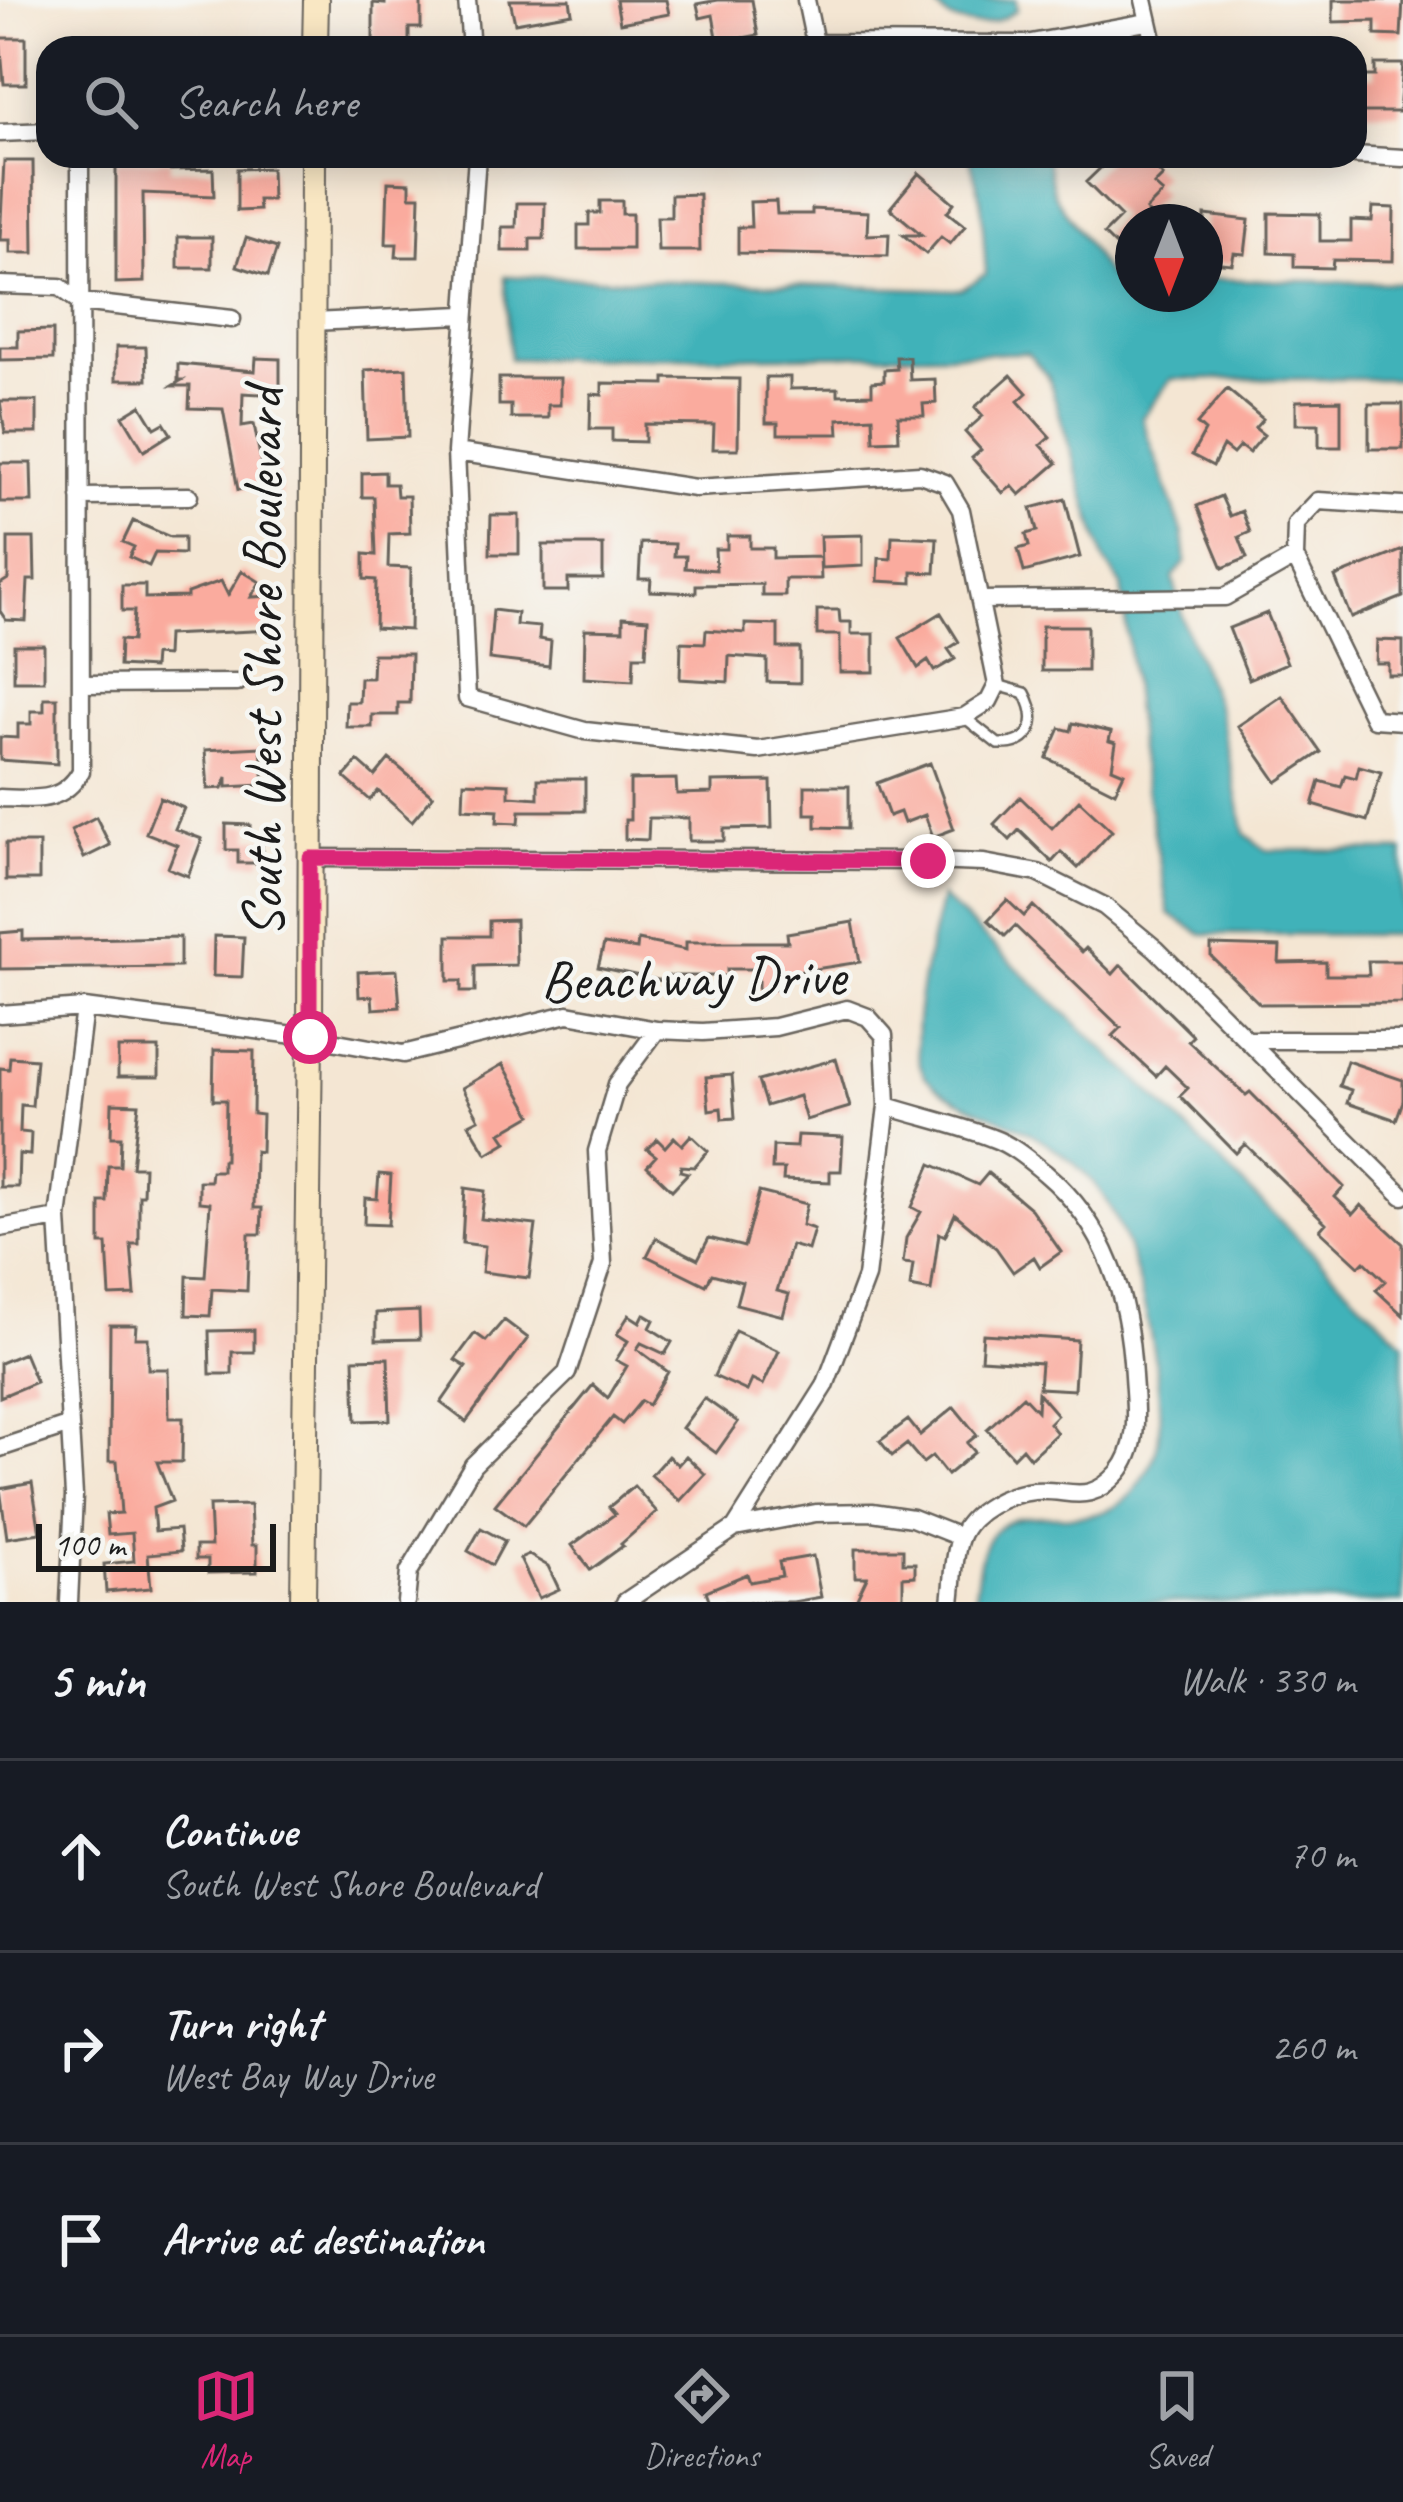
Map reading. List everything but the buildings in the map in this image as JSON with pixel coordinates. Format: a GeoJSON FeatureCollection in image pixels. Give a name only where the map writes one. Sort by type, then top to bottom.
{"type":"FeatureCollection","features":[{"type":"Feature","properties":{"kind":"street"},"geometry":{"type":"LineString","coordinates":[[314,36],[316,0]]}},
{"type":"Feature","properties":{"kind":"street"},"geometry":{"type":"LineString","coordinates":[[467,0],[470,36]]}},
{"type":"Feature","properties":{"kind":"street"},"geometry":{"type":"LineString","coordinates":[[806,0],[814,36]]}},
{"type":"Feature","properties":{"kind":"street"},"geometry":{"type":"LineString","coordinates":[[1144,0],[1151,36]]}},
{"type":"Feature","properties":{"kind":"street"},"geometry":{"type":"LineString","coordinates":[[1069,36],[1147,22]]}},
{"type":"Feature","properties":{"kind":"street"},"geometry":{"type":"LineString","coordinates":[[0,134],[36,132]]}},
{"type":"Feature","properties":{"kind":"street"},"geometry":{"type":"LineString","coordinates":[[1367,156],[1403,158]]}},
{"type":"Feature","properties":{"kind":"street"},"geometry":{"type":"LineString","coordinates":[[0,798],[46,799],[65,793],[81,771],[80,168]]}},
{"type":"Feature","properties":{"kind":"street","name":"South West Shore Boulevard"},"geometry":{"type":"LineString","coordinates":[[303,1602],[313,168]]}},
{"type":"Feature","properties":{"kind":"street"},"geometry":{"type":"LineString","coordinates":[[456,452],[695,488],[920,474],[945,483],[961,510],[997,685],[988,701],[964,717],[758,750],[585,730],[466,698],[456,452],[476,168]]}},
{"type":"Feature","properties":{"kind":"street"},"geometry":{"type":"LineString","coordinates":[[0,285],[60,286],[80,302],[232,319]]}},
{"type":"Feature","properties":{"kind":"street"},"geometry":{"type":"LineString","coordinates":[[312,322],[463,316]]}},
{"type":"Feature","properties":{"kind":"street"},"geometry":{"type":"LineString","coordinates":[[80,497],[189,496]]}},
{"type":"Feature","properties":{"kind":"street"},"geometry":{"type":"LineString","coordinates":[[1403,506],[1318,502],[1296,524],[1295,557],[1374,719],[1403,721]]}},
{"type":"Feature","properties":{"kind":"street"},"geometry":{"type":"LineString","coordinates":[[981,600],[1225,597],[1295,557]]}},
{"type":"Feature","properties":{"kind":"street"},"geometry":{"type":"LineString","coordinates":[[81,684],[237,683]]}},
{"type":"Feature","properties":{"kind":"street"},"geometry":{"type":"LineString","coordinates":[[310,858],[904,861],[1002,866],[1038,874],[1104,906],[1156,949],[1403,1196]]}},
{"type":"Feature","properties":{"kind":"street"},"geometry":{"type":"LineString","coordinates":[[69,1602],[74,1496],[58,1218],[84,1008]]}},
{"type":"Feature","properties":{"kind":"street","name":"Beachway Drive"},"geometry":{"type":"LineString","coordinates":[[0,1014],[84,1008],[403,1054],[568,1014],[657,1030],[775,1027],[847,1009],[868,1017],[884,1035],[887,1106]]}},
{"type":"Feature","properties":{"kind":"street"},"geometry":{"type":"LineString","coordinates":[[406,1602],[409,1572],[473,1465],[567,1373],[603,1264],[597,1151],[617,1084],[657,1030]]}},
{"type":"Feature","properties":{"kind":"street"},"geometry":{"type":"LineString","coordinates":[[1248,1040],[1403,1040]]}},
{"type":"Feature","properties":{"kind":"street"},"geometry":{"type":"LineString","coordinates":[[735,1528],[825,1386],[866,1277],[887,1106],[995,1138],[1063,1189],[1094,1226],[1119,1282],[1131,1343],[1136,1426],[1130,1454],[1119,1472],[1096,1492],[1071,1496],[1037,1491],[1004,1498],[976,1516],[960,1537],[951,1602]]}},
{"type":"Feature","properties":{"kind":"street"},"geometry":{"type":"LineString","coordinates":[[0,1228],[58,1218]]}},
{"type":"Feature","properties":{"kind":"street"},"geometry":{"type":"LineString","coordinates":[[0,1448],[67,1426]]}},
{"type":"Feature","properties":{"kind":"street"},"geometry":{"type":"LineString","coordinates":[[625,1602],[735,1528],[816,1513],[872,1512],[911,1518],[960,1537]]}},
{"type":"Feature","properties":{"kind":"lane"},"geometry":{"type":"LineString","coordinates":[[964,717],[998,745],[1020,743],[1029,735],[1034,710],[1025,693],[997,685]]}},
{"type":"Feature","properties":{"kind":"water"},"geometry":{"type":"Polygon","coordinates":[[[931,0],[1016,0],[1017,10],[994,22],[971,25],[950,18],[931,0]]]}},
{"type":"Feature","properties":{"kind":"water"},"geometry":{"type":"Polygon","coordinates":[[[972,168],[1049,168],[1054,194],[1108,276],[1115,276],[1115,312],[1223,312],[1223,279],[1403,283],[1403,379],[1171,379],[1142,418],[1183,534],[1186,562],[1173,577],[1184,624],[1219,710],[1245,834],[1266,850],[1403,851],[1403,935],[1201,934],[1169,914],[1139,750],[1122,586],[1104,560],[1048,376],[1027,353],[510,359],[505,276],[961,290],[986,274],[981,199],[972,168]]]}},
{"type":"Feature","properties":{"kind":"water"},"geometry":{"type":"Polygon","coordinates":[[[941,897],[1138,1080],[1403,1342],[1403,1602],[974,1602],[985,1547],[1002,1525],[1020,1518],[1103,1512],[1122,1502],[1153,1459],[1159,1408],[1153,1348],[1138,1283],[1119,1226],[1101,1193],[1051,1146],[957,1100],[925,1076],[919,1059],[918,1014],[941,897]]]}},
{"type":"Feature","properties":{"kind":"route"},"geometry":{"type":"LineString","coordinates":[[310,1037],[310,858],[928,861]]}}]}
